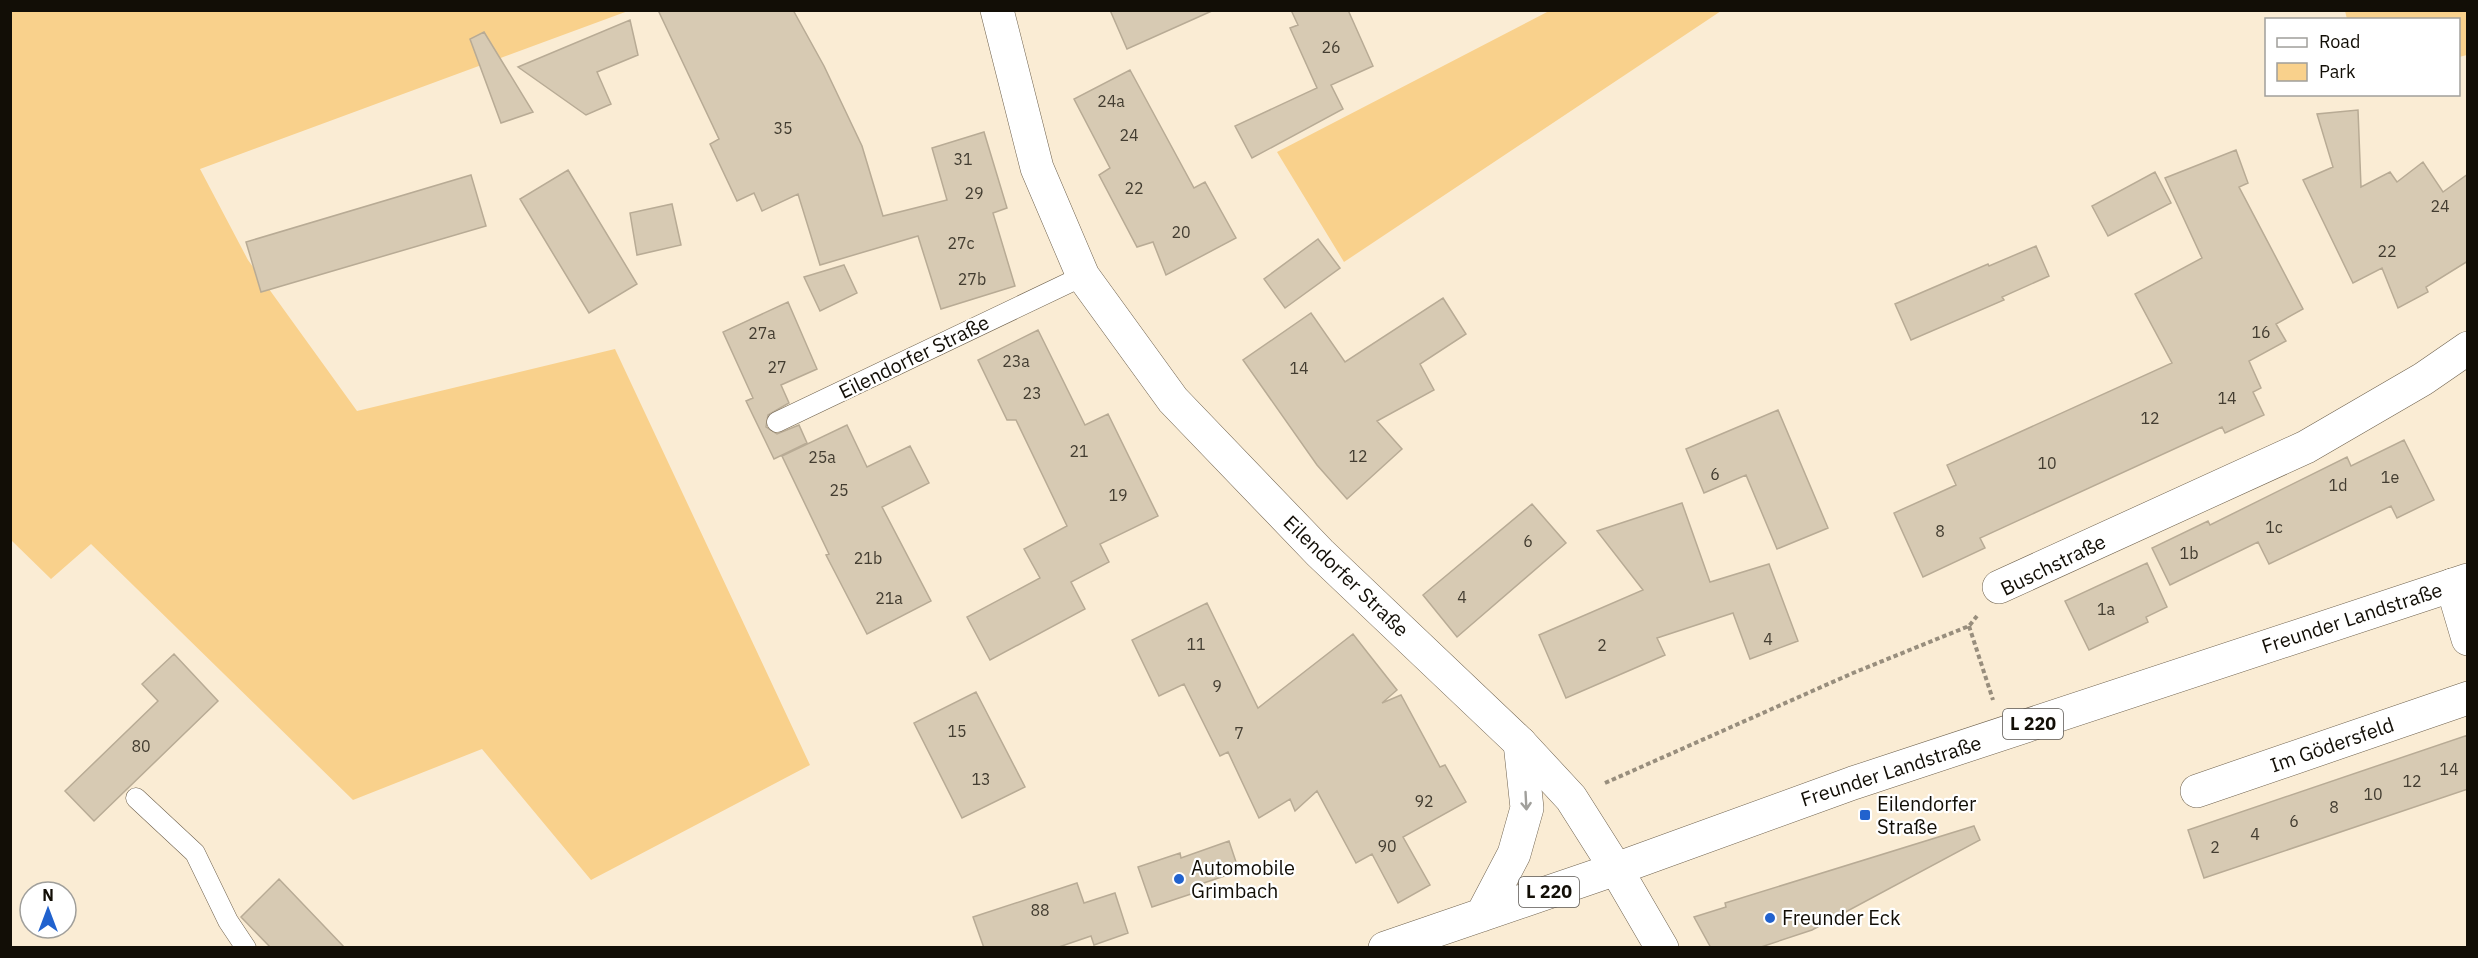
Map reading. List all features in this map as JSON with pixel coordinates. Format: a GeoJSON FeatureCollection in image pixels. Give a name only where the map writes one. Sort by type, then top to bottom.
{"type":"FeatureCollection","features":[{"type":"Feature","properties":{"kind":"street","name":"Eilendorfer Straße"},"geometry":{"type":"LineString","coordinates":[[997,10],[1037,168],[1083,276],[1173,400],[1320,553],[1520,743],[1571,798],[1662,948]]}},
{"type":"Feature","properties":{"kind":"street","name":"Buschstraße"},"geometry":{"type":"LineString","coordinates":[[1999,587],[2306,447],[2422,379],[2468,348]]}},
{"type":"Feature","properties":{"kind":"street"},"geometry":{"type":"LineString","coordinates":[[2460,583],[2468,639]]}},
{"type":"Feature","properties":{"kind":"street","name":"Freunder Landstraße"},"geometry":{"type":"LineString","coordinates":[[1385,948],[1616,869],[1769,811],[2460,583]]}},
{"type":"Feature","properties":{"kind":"street","name":"Im Gödersfeld"},"geometry":{"type":"LineString","coordinates":[[2197,791],[2468,698]]}},
{"type":"Feature","properties":{"kind":"street"},"geometry":{"type":"LineString","coordinates":[[1482,915],[1514,854],[1527,808],[1520,743]]}},
{"type":"Feature","properties":{"kind":"lane","name":"Eilendorfer Straße"},"geometry":{"type":"LineString","coordinates":[[777,422],[1083,276]]}},
{"type":"Feature","properties":{"kind":"lane"},"geometry":{"type":"LineString","coordinates":[[136,798],[195,853],[228,921],[246,948]]}},
{"type":"Feature","properties":{"kind":"path","name":"Buschstraße"},"geometry":{"type":"LineString","coordinates":[[1969,626],[1999,587]]}},
{"type":"Feature","properties":{"kind":"path"},"geometry":{"type":"LineString","coordinates":[[1571,798],[1853,673],[1969,626],[2004,734]]}},
{"type":"Feature","properties":{"kind":"green space"},"geometry":{"type":"Polygon","coordinates":[[[10,11],[628,11],[200,169],[248,260],[357,411],[615,349],[810,765],[591,880],[482,749],[353,800],[91,544],[51,579],[11,540],[10,11]]]}},
{"type":"Feature","properties":{"kind":"green space"},"geometry":{"type":"Polygon","coordinates":[[[1549,11],[1721,11],[1344,262],[1277,152],[1549,11]]]}},
{"type":"Feature","properties":{"kind":"green space"},"geometry":{"type":"Polygon","coordinates":[[[2345,11],[2467,11],[2467,55],[2460,57],[2460,18],[2347,18],[2345,11]]]}},
{"type":"Feature","properties":{"kind":"building"},"geometry":{"type":"Polygon","coordinates":[[[658,10],[793,10],[824,66],[862,146],[883,216],[947,200],[932,148],[984,132],[1007,208],[993,213],[1015,286],[941,309],[918,236],[820,265],[798,194],[762,211],[754,193],[737,201],[710,144],[719,139],[658,10]]]}},
{"type":"Feature","properties":{"kind":"building"},"geometry":{"type":"Polygon","coordinates":[[[1110,10],[1214,10],[1127,49],[1110,10]]]}},
{"type":"Feature","properties":{"kind":"building"},"geometry":{"type":"Polygon","coordinates":[[[1291,10],[1348,10],[1373,66],[1331,85],[1343,109],[1252,158],[1235,126],[1317,88],[1290,28],[1298,25],[1291,10]]]}},
{"type":"Feature","properties":{"kind":"building"},"geometry":{"type":"Polygon","coordinates":[[[630,20],[638,55],[597,72],[611,104],[586,115],[518,67],[630,20]]]}},
{"type":"Feature","properties":{"kind":"building"},"geometry":{"type":"Polygon","coordinates":[[[484,32],[533,112],[501,123],[470,39],[484,32]]]}},
{"type":"Feature","properties":{"kind":"building"},"geometry":{"type":"Polygon","coordinates":[[[1130,70],[1194,188],[1205,182],[1236,238],[1166,275],[1153,242],[1137,247],[1099,175],[1110,168],[1074,99],[1130,70]]]}},
{"type":"Feature","properties":{"kind":"building"},"geometry":{"type":"Polygon","coordinates":[[[2358,110],[2361,187],[2390,172],[2397,182],[2423,162],[2443,192],[2468,174],[2468,261],[2426,287],[2428,292],[2398,308],[2382,268],[2353,283],[2303,180],[2333,167],[2317,114],[2358,110]]]}},
{"type":"Feature","properties":{"kind":"building"},"geometry":{"type":"Polygon","coordinates":[[[2236,150],[2248,183],[2239,187],[2303,309],[2276,324],[2286,341],[2249,361],[2261,388],[2253,392],[2264,415],[2225,433],[2222,427],[1980,538],[1985,548],[1923,577],[1894,513],[1956,485],[1947,465],[2172,363],[2135,294],[2202,258],[2165,178],[2236,150]]]}},
{"type":"Feature","properties":{"kind":"building"},"geometry":{"type":"Polygon","coordinates":[[[568,170],[637,284],[589,313],[520,199],[568,170]]]}},
{"type":"Feature","properties":{"kind":"building"},"geometry":{"type":"Polygon","coordinates":[[[2155,172],[2171,203],[2108,236],[2092,206],[2155,172]]]}},
{"type":"Feature","properties":{"kind":"building"},"geometry":{"type":"Polygon","coordinates":[[[471,175],[486,226],[261,292],[246,242],[471,175]]]}},
{"type":"Feature","properties":{"kind":"building"},"geometry":{"type":"Polygon","coordinates":[[[672,204],[681,245],[637,255],[630,213],[672,204]]]}},
{"type":"Feature","properties":{"kind":"building"},"geometry":{"type":"Polygon","coordinates":[[[1318,239],[1340,268],[1285,308],[1264,279],[1318,239]]]}},
{"type":"Feature","properties":{"kind":"building"},"geometry":{"type":"Polygon","coordinates":[[[2036,246],[2049,276],[2002,297],[2004,300],[1911,340],[1895,304],[2036,246]]]}},
{"type":"Feature","properties":{"kind":"building"},"geometry":{"type":"Polygon","coordinates":[[[844,265],[857,293],[820,311],[804,277],[844,265]]]}},
{"type":"Feature","properties":{"kind":"building"},"geometry":{"type":"Polygon","coordinates":[[[1443,298],[1466,334],[1420,364],[1434,390],[1377,421],[1402,449],[1347,499],[1317,465],[1243,360],[1311,313],[1345,362],[1443,298]]]}},
{"type":"Feature","properties":{"kind":"building"},"geometry":{"type":"Polygon","coordinates":[[[788,302],[817,369],[781,385],[789,403],[768,415],[766,427],[777,434],[799,425],[807,443],[774,459],[746,401],[753,398],[723,332],[788,302]]]}},
{"type":"Feature","properties":{"kind":"building"},"geometry":{"type":"Polygon","coordinates":[[[1038,330],[1085,425],[1108,414],[1158,516],[1100,544],[1109,562],[1071,582],[1085,609],[990,660],[967,617],[1040,578],[1024,549],[1067,526],[1016,420],[1007,420],[978,360],[1038,330]]]}},
{"type":"Feature","properties":{"kind":"building"},"geometry":{"type":"Polygon","coordinates":[[[1778,410],[1828,528],[1777,549],[1746,475],[1704,493],[1686,449],[1778,410]]]}},
{"type":"Feature","properties":{"kind":"building"},"geometry":{"type":"Polygon","coordinates":[[[847,425],[867,467],[910,446],[929,483],[882,507],[931,601],[867,634],[826,555],[829,554],[782,456],[847,425]]]}},
{"type":"Feature","properties":{"kind":"building"},"geometry":{"type":"Polygon","coordinates":[[[2404,440],[2434,500],[2397,518],[2391,506],[2269,564],[2258,542],[2170,585],[2152,548],[2208,521],[2210,525],[2347,457],[2351,466],[2404,440]]]}},
{"type":"Feature","properties":{"kind":"building"},"geometry":{"type":"Polygon","coordinates":[[[1682,503],[1710,582],[1769,564],[1798,641],[1750,659],[1733,613],[1657,638],[1665,655],[1566,698],[1539,635],[1643,590],[1597,531],[1682,503]]]}},
{"type":"Feature","properties":{"kind":"building"},"geometry":{"type":"Polygon","coordinates":[[[1532,504],[1566,543],[1457,637],[1423,595],[1532,504]]]}},
{"type":"Feature","properties":{"kind":"building"},"geometry":{"type":"Polygon","coordinates":[[[2147,563],[2167,607],[2146,617],[2148,622],[2089,650],[2065,601],[2147,563]]]}},
{"type":"Feature","properties":{"kind":"building"},"geometry":{"type":"Polygon","coordinates":[[[1207,603],[1258,708],[1353,634],[1397,690],[1382,703],[1401,695],[1440,767],[1445,765],[1466,802],[1403,837],[1430,885],[1398,903],[1372,854],[1356,863],[1317,791],[1295,811],[1290,799],[1259,818],[1228,752],[1220,756],[1184,684],[1159,696],[1132,640],[1207,603]]]}},
{"type":"Feature","properties":{"kind":"building"},"geometry":{"type":"Polygon","coordinates":[[[174,654],[218,701],[94,821],[65,791],[158,701],[142,684],[174,654]]]}},
{"type":"Feature","properties":{"kind":"building"},"geometry":{"type":"Polygon","coordinates":[[[976,692],[1025,787],[962,818],[914,723],[976,692]]]}},
{"type":"Feature","properties":{"kind":"building"},"geometry":{"type":"Polygon","coordinates":[[[2468,735],[2468,789],[2204,878],[2188,830],[2468,735]]]}},
{"type":"Feature","properties":{"kind":"building"},"geometry":{"type":"Polygon","coordinates":[[[1974,826],[1980,840],[1812,930],[1758,948],[1711,948],[1694,917],[1726,907],[1725,903],[1974,826]]]}},
{"type":"Feature","properties":{"kind":"building","name":"Automobile Grimbach"},"geometry":{"type":"Polygon","coordinates":[[[1229,841],[1239,871],[1192,887],[1194,893],[1152,907],[1138,867],[1180,853],[1181,858],[1229,841]]]}},
{"type":"Feature","properties":{"kind":"building"},"geometry":{"type":"Polygon","coordinates":[[[279,879],[345,948],[271,948],[241,917],[279,879]]]}},
{"type":"Feature","properties":{"kind":"building"},"geometry":{"type":"Polygon","coordinates":[[[1077,883],[1084,903],[1115,893],[1128,933],[1094,945],[1091,936],[1056,948],[984,948],[973,917],[1077,883]]]}},
{"type":"Feature","properties":{"kind":"place","name":"Eilendorfer Straße"},"geometry":{"type":"Point","coordinates":[1865,815]}},
{"type":"Feature","properties":{"kind":"place","name":"Automobile Grimbach"},"geometry":{"type":"Point","coordinates":[1179,879]}},
{"type":"Feature","properties":{"kind":"place","name":"Freunder Eck"},"geometry":{"type":"Point","coordinates":[1770,918]}}]}
